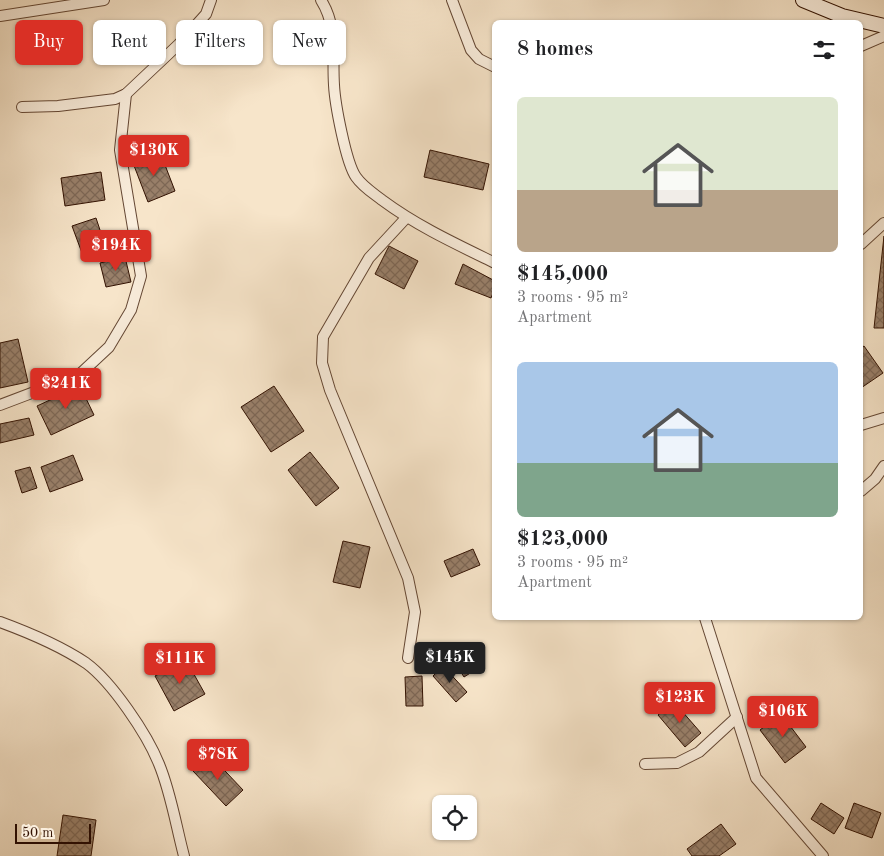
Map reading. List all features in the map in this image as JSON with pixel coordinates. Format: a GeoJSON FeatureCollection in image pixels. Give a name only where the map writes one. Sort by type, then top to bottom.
{"type":"FeatureCollection","features":[{"type":"Feature","properties":{"kind":"street"},"geometry":{"type":"LineString","coordinates":[[0,16],[53,4],[104,0]]}},
{"type":"Feature","properties":{"kind":"street"},"geometry":{"type":"LineString","coordinates":[[22,107],[58,106],[114,99],[126,94],[179,44],[206,14],[211,0]]}},
{"type":"Feature","properties":{"kind":"street"},"geometry":{"type":"LineString","coordinates":[[321,0],[329,12],[334,35],[334,87],[346,153],[355,177],[368,190],[406,218],[492,262]]}},
{"type":"Feature","properties":{"kind":"street"},"geometry":{"type":"LineString","coordinates":[[452,0],[471,50],[479,59],[492,66]]}},
{"type":"Feature","properties":{"kind":"street"},"geometry":{"type":"LineString","coordinates":[[803,0],[842,16],[859,20]]}},
{"type":"Feature","properties":{"kind":"street"},"geometry":{"type":"LineString","coordinates":[[863,21],[884,26]]}},
{"type":"Feature","properties":{"kind":"street"},"geometry":{"type":"LineString","coordinates":[[863,45],[884,36]]}},
{"type":"Feature","properties":{"kind":"street"},"geometry":{"type":"LineString","coordinates":[[0,405],[79,376],[109,347],[131,310],[141,276],[120,150],[126,94]]}},
{"type":"Feature","properties":{"kind":"street"},"geometry":{"type":"LineString","coordinates":[[406,218],[370,258],[323,337],[322,363],[330,390],[408,578],[415,612],[408,658]]}},
{"type":"Feature","properties":{"kind":"street"},"geometry":{"type":"LineString","coordinates":[[863,242],[884,224]]}},
{"type":"Feature","properties":{"kind":"street"},"geometry":{"type":"LineString","coordinates":[[863,423],[884,418]]}},
{"type":"Feature","properties":{"kind":"street"},"geometry":{"type":"LineString","coordinates":[[863,489],[875,479],[884,466]]}},
{"type":"Feature","properties":{"kind":"street"},"geometry":{"type":"LineString","coordinates":[[706,620],[756,778],[823,856]]}},
{"type":"Feature","properties":{"kind":"street"},"geometry":{"type":"LineString","coordinates":[[0,622],[29,632],[61,648],[88,664],[110,687],[135,720],[159,763],[184,856]]}},
{"type":"Feature","properties":{"kind":"street"},"geometry":{"type":"LineString","coordinates":[[645,764],[677,764],[698,752],[736,717]]}},
{"type":"Feature","properties":{"kind":"building"},"geometry":{"type":"Polygon","coordinates":[[[430,150],[489,164],[483,190],[424,177],[430,150]]]}},
{"type":"Feature","properties":{"kind":"building"},"geometry":{"type":"Polygon","coordinates":[[[160,152],[175,191],[148,202],[133,163],[160,152]]]}},
{"type":"Feature","properties":{"kind":"building"},"geometry":{"type":"Polygon","coordinates":[[[101,172],[105,200],[65,206],[61,178],[101,172]]]}},
{"type":"Feature","properties":{"kind":"building"},"geometry":{"type":"Polygon","coordinates":[[[96,218],[105,245],[82,253],[72,226],[96,218]]]}},
{"type":"Feature","properties":{"kind":"building"},"geometry":{"type":"Polygon","coordinates":[[[884,236],[884,328],[874,328],[884,236]]]}},
{"type":"Feature","properties":{"kind":"building"},"geometry":{"type":"Polygon","coordinates":[[[389,246],[418,261],[404,289],[375,274],[389,246]]]}},
{"type":"Feature","properties":{"kind":"building"},"geometry":{"type":"Polygon","coordinates":[[[125,257],[131,282],[106,287],[100,263],[125,257]]]}},
{"type":"Feature","properties":{"kind":"building"},"geometry":{"type":"Polygon","coordinates":[[[463,264],[492,279],[492,296],[491,298],[455,284],[463,264]]]}},
{"type":"Feature","properties":{"kind":"building"},"geometry":{"type":"Polygon","coordinates":[[[18,339],[28,382],[0,388],[0,343],[18,339]]]}},
{"type":"Feature","properties":{"kind":"building"},"geometry":{"type":"Polygon","coordinates":[[[863,347],[883,373],[863,387],[863,347]]]}},
{"type":"Feature","properties":{"kind":"building"},"geometry":{"type":"Polygon","coordinates":[[[80,386],[94,415],[51,435],[37,406],[80,386]]]}},
{"type":"Feature","properties":{"kind":"building"},"geometry":{"type":"Polygon","coordinates":[[[274,386],[304,431],[271,452],[241,407],[274,386]]]}},
{"type":"Feature","properties":{"kind":"building"},"geometry":{"type":"Polygon","coordinates":[[[29,418],[34,435],[0,443],[0,424],[29,418]]]}},
{"type":"Feature","properties":{"kind":"building"},"geometry":{"type":"Polygon","coordinates":[[[310,452],[339,488],[316,506],[288,470],[310,452]]]}},
{"type":"Feature","properties":{"kind":"building"},"geometry":{"type":"Polygon","coordinates":[[[73,455],[83,480],[50,492],[41,467],[73,455]]]}},
{"type":"Feature","properties":{"kind":"building"},"geometry":{"type":"Polygon","coordinates":[[[30,467],[37,488],[22,493],[15,471],[30,467]]]}},
{"type":"Feature","properties":{"kind":"building"},"geometry":{"type":"Polygon","coordinates":[[[343,541],[370,547],[360,588],[333,582],[343,541]]]}},
{"type":"Feature","properties":{"kind":"building"},"geometry":{"type":"Polygon","coordinates":[[[473,549],[480,565],[451,577],[444,561],[473,549]]]}},
{"type":"Feature","properties":{"kind":"building"},"geometry":{"type":"Polygon","coordinates":[[[476,654],[483,665],[464,677],[457,666],[476,654]]]}},
{"type":"Feature","properties":{"kind":"building"},"geometry":{"type":"Polygon","coordinates":[[[186,660],[205,694],[174,711],[155,676],[186,660]]]}},
{"type":"Feature","properties":{"kind":"building"},"geometry":{"type":"Polygon","coordinates":[[[443,666],[467,692],[456,702],[433,676],[443,666]]]}},
{"type":"Feature","properties":{"kind":"building"},"geometry":{"type":"Polygon","coordinates":[[[422,676],[423,706],[406,706],[405,677],[422,676]]]}},
{"type":"Feature","properties":{"kind":"building"},"geometry":{"type":"Polygon","coordinates":[[[674,702],[701,733],[685,747],[658,715],[674,702]]]}},
{"type":"Feature","properties":{"kind":"building"},"geometry":{"type":"Polygon","coordinates":[[[781,714],[806,747],[785,763],[760,730],[781,714]]]}},
{"type":"Feature","properties":{"kind":"building"},"geometry":{"type":"Polygon","coordinates":[[[210,755],[243,790],[226,806],[193,771],[210,755]]]}},
{"type":"Feature","properties":{"kind":"building"},"geometry":{"type":"Polygon","coordinates":[[[821,803],[844,818],[834,834],[811,819],[821,803]]]}},
{"type":"Feature","properties":{"kind":"building"},"geometry":{"type":"Polygon","coordinates":[[[854,803],[881,813],[872,838],[845,828],[854,803]]]}},
{"type":"Feature","properties":{"kind":"building"},"geometry":{"type":"Polygon","coordinates":[[[63,815],[96,820],[91,856],[57,856],[63,815]]]}},
{"type":"Feature","properties":{"kind":"building"},"geometry":{"type":"Polygon","coordinates":[[[721,824],[736,844],[719,856],[692,856],[687,849],[721,824]]]}}]}
